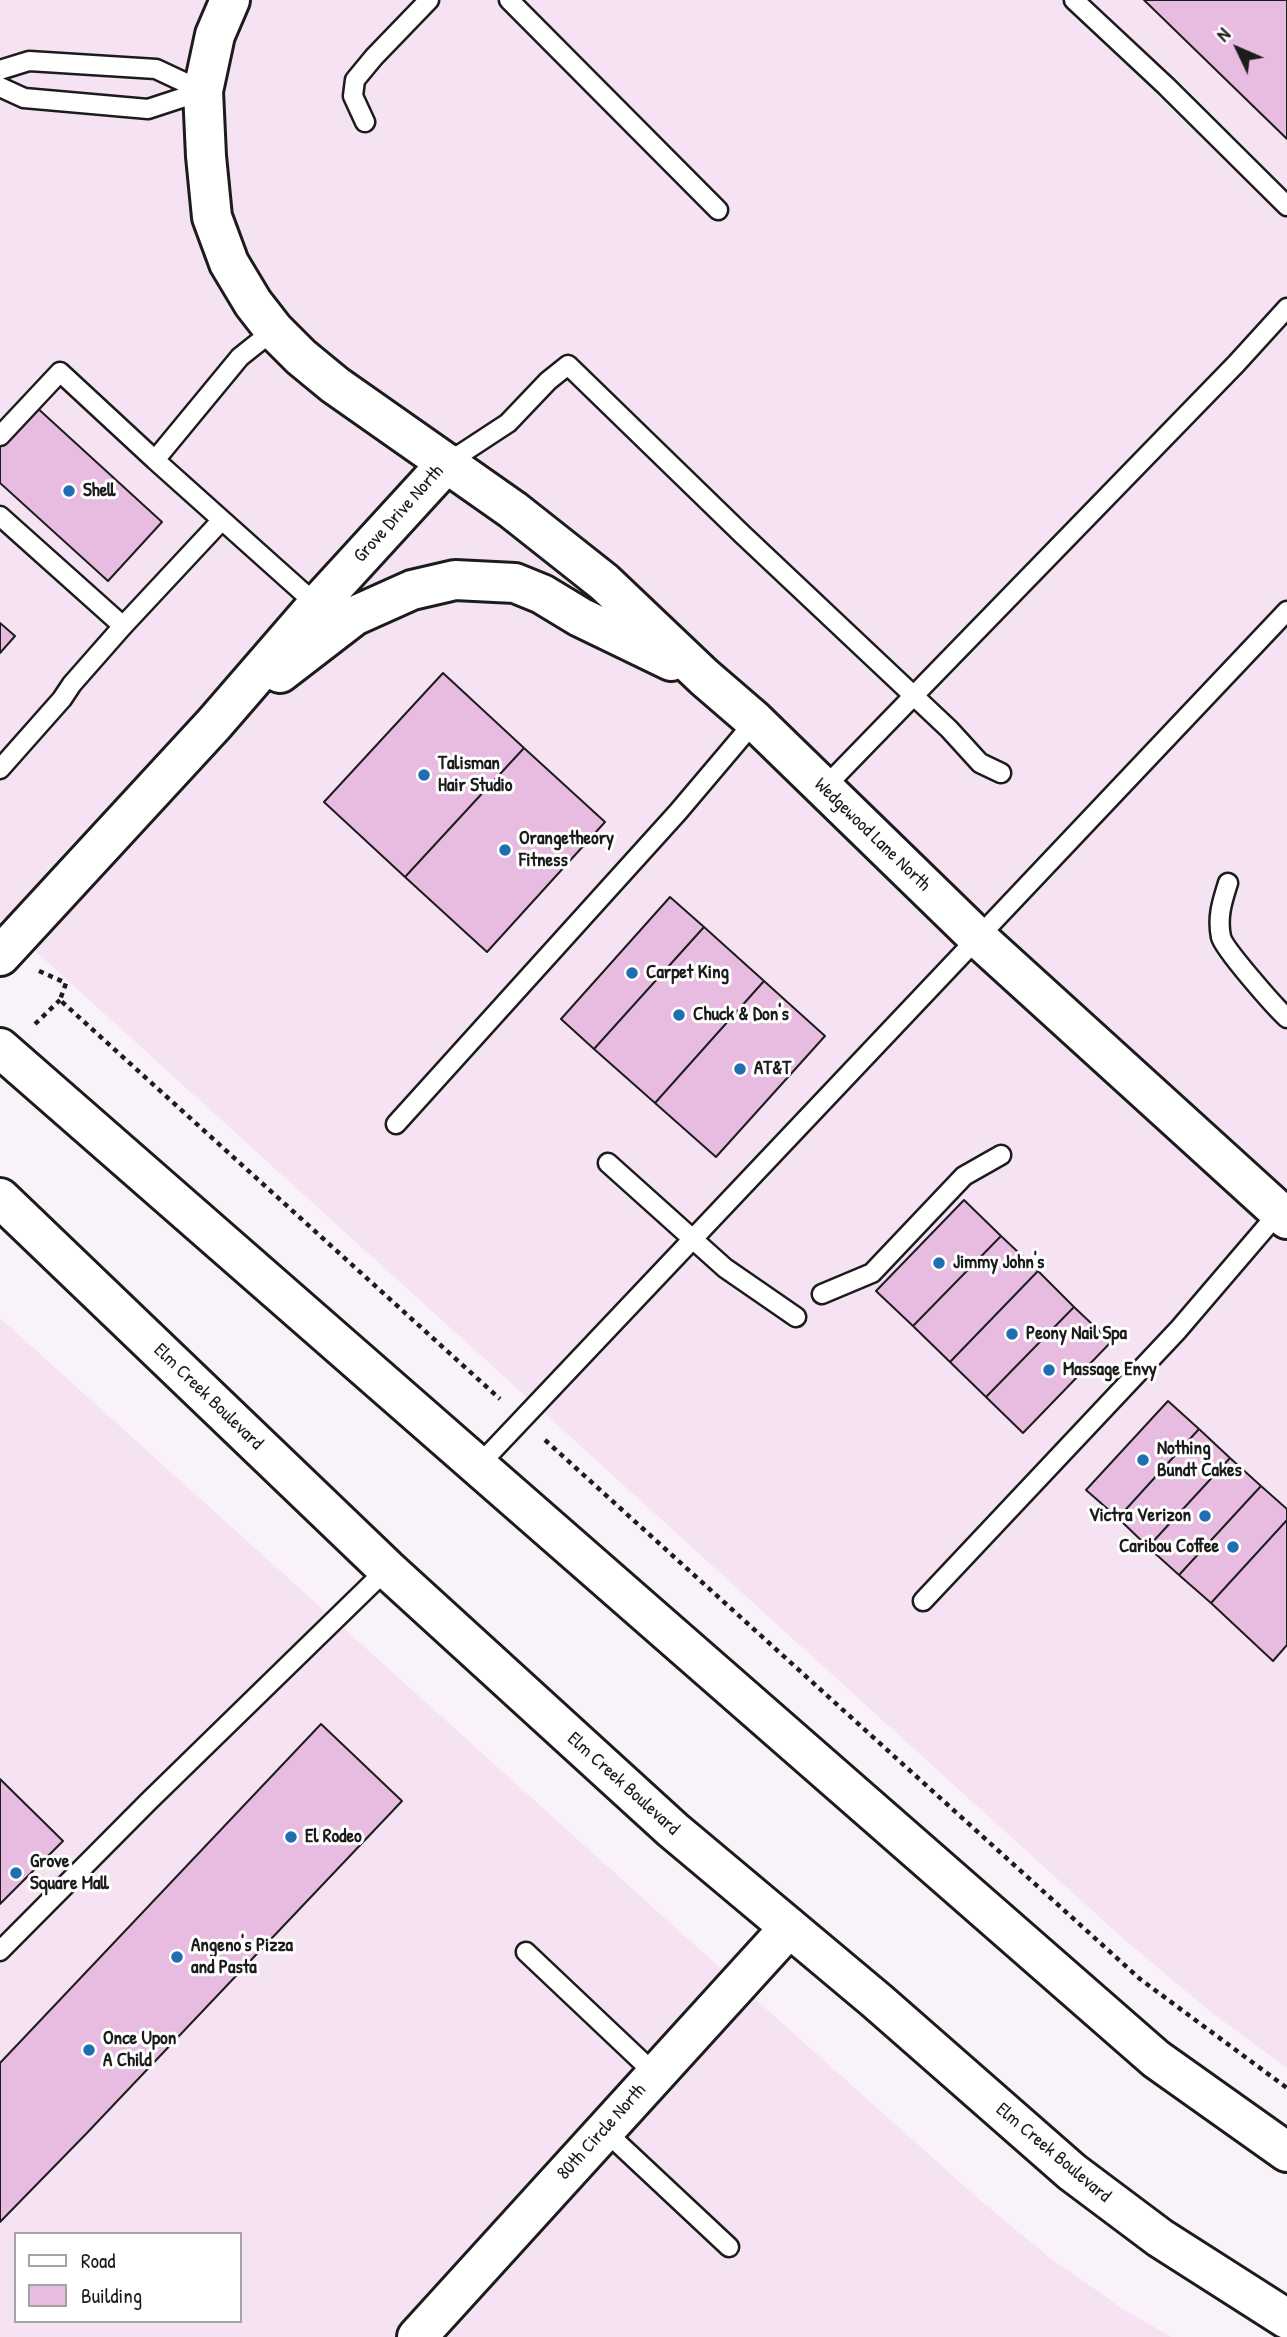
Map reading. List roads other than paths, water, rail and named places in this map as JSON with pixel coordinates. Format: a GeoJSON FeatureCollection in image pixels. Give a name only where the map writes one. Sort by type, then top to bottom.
{"type":"FeatureCollection","features":[{"type":"Feature","properties":{"kind":"street","name":"Grove Drive North"},"geometry":{"type":"LineString","coordinates":[[0,956],[214,724],[317,605],[447,463],[301,357],[274,330],[253,303],[229,263],[212,218],[203,91],[215,36],[230,0]]}},
{"type":"Feature","properties":{"kind":"street","name":"Wedgewood Lane North"},"geometry":{"type":"LineString","coordinates":[[447,463],[513,510],[604,582],[704,677],[755,721],[978,938],[1283,1216]]}},
{"type":"Feature","properties":{"kind":"street"},"geometry":{"type":"LineString","coordinates":[[214,724],[354,616],[412,590],[455,580],[515,583],[542,594],[580,617],[704,677]]}},
{"type":"Feature","properties":{"kind":"street"},"geometry":{"type":"LineString","coordinates":[[0,1048],[1156,2059],[1287,2151]]}},
{"type":"Feature","properties":{"kind":"street","name":"Elm Creek Boulevard"},"geometry":{"type":"LineString","coordinates":[[0,1198],[387,1569],[673,1830],[877,2001],[1072,2172],[1160,2238],[1287,2319]]}},
{"type":"Feature","properties":{"kind":"street","name":"80th Circle North"},"geometry":{"type":"LineString","coordinates":[[417,2337],[789,1927]]}},
{"type":"Feature","properties":{"kind":"lane"},"geometry":{"type":"LineString","coordinates":[[365,122],[353,96],[355,80],[429,0]]}},
{"type":"Feature","properties":{"kind":"lane"},"geometry":{"type":"LineString","coordinates":[[509,0],[718,210]]}},
{"type":"Feature","properties":{"kind":"lane"},"geometry":{"type":"LineString","coordinates":[[1074,0],[1166,86],[1287,206]]}},
{"type":"Feature","properties":{"kind":"lane"},"geometry":{"type":"LineString","coordinates":[[0,70],[29,61],[156,69],[203,91]]}},
{"type":"Feature","properties":{"kind":"lane"},"geometry":{"type":"LineString","coordinates":[[0,87],[24,98],[148,110],[203,91]]}},
{"type":"Feature","properties":{"kind":"lane"},"geometry":{"type":"LineString","coordinates":[[824,788],[1236,364],[1287,307]]}},
{"type":"Feature","properties":{"kind":"lane"},"geometry":{"type":"LineString","coordinates":[[155,460],[240,357],[274,330]]}},
{"type":"Feature","properties":{"kind":"lane"},"geometry":{"type":"LineString","coordinates":[[447,463],[508,423],[548,381],[568,365],[948,729],[980,763],[1001,773]]}},
{"type":"Feature","properties":{"kind":"lane"},"geometry":{"type":"LineString","coordinates":[[0,436],[60,372],[221,521],[317,605]]}},
{"type":"Feature","properties":{"kind":"lane"},"geometry":{"type":"LineString","coordinates":[[0,516],[122,626]]}},
{"type":"Feature","properties":{"kind":"lane"},"geometry":{"type":"LineString","coordinates":[[0,769],[6,756],[62,699],[122,626],[221,521]]}},
{"type":"Feature","properties":{"kind":"lane"},"geometry":{"type":"LineString","coordinates":[[478,1466],[1287,611]]}},
{"type":"Feature","properties":{"kind":"lane"},"geometry":{"type":"LineString","coordinates":[[396,1124],[678,812],[755,721]]}},
{"type":"Feature","properties":{"kind":"lane"},"geometry":{"type":"LineString","coordinates":[[1228,883],[1219,912],[1222,941],[1273,1005],[1287,1018]]}},
{"type":"Feature","properties":{"kind":"lane"},"geometry":{"type":"LineString","coordinates":[[822,1294],[872,1273],[964,1176],[1001,1155]]}},
{"type":"Feature","properties":{"kind":"lane"},"geometry":{"type":"LineString","coordinates":[[608,1163],[725,1268],[796,1317]]}},
{"type":"Feature","properties":{"kind":"lane"},"geometry":{"type":"LineString","coordinates":[[923,1601],[1283,1216]]}},
{"type":"Feature","properties":{"kind":"lane"},"geometry":{"type":"LineString","coordinates":[[0,1951],[387,1569]]}},
{"type":"Feature","properties":{"kind":"lane"},"geometry":{"type":"LineString","coordinates":[[526,1952],[655,2074]]}},
{"type":"Feature","properties":{"kind":"lane"},"geometry":{"type":"LineString","coordinates":[[604,2130],[729,2247]]}},
{"type":"Feature","properties":{"kind":"place","name":"Shell"},"geometry":{"type":"Point","coordinates":[69,491]}},
{"type":"Feature","properties":{"kind":"place","name":"Talisman Hair Studio"},"geometry":{"type":"Point","coordinates":[424,775]}},
{"type":"Feature","properties":{"kind":"place","name":"Orangetheory Fitness"},"geometry":{"type":"Point","coordinates":[505,850]}},
{"type":"Feature","properties":{"kind":"place","name":"Carpet King"},"geometry":{"type":"Point","coordinates":[632,973]}},
{"type":"Feature","properties":{"kind":"place","name":"Chuck & Don's"},"geometry":{"type":"Point","coordinates":[679,1015]}},
{"type":"Feature","properties":{"kind":"place","name":"AT&T"},"geometry":{"type":"Point","coordinates":[740,1069]}},
{"type":"Feature","properties":{"kind":"place","name":"Jimmy John's"},"geometry":{"type":"Point","coordinates":[939,1263]}},
{"type":"Feature","properties":{"kind":"place","name":"Peony Nail Spa"},"geometry":{"type":"Point","coordinates":[1012,1334]}},
{"type":"Feature","properties":{"kind":"place","name":"Massage Envy"},"geometry":{"type":"Point","coordinates":[1049,1370]}},
{"type":"Feature","properties":{"kind":"place","name":"Nothing Bundt Cakes"},"geometry":{"type":"Point","coordinates":[1143,1460]}},
{"type":"Feature","properties":{"kind":"place","name":"Victra Verizon"},"geometry":{"type":"Point","coordinates":[1205,1516]}},
{"type":"Feature","properties":{"kind":"place","name":"Caribou Coffee"},"geometry":{"type":"Point","coordinates":[1233,1547]}},
{"type":"Feature","properties":{"kind":"place","name":"El Rodeo"},"geometry":{"type":"Point","coordinates":[291,1837]}},
{"type":"Feature","properties":{"kind":"place","name":"Grove Square Mall"},"geometry":{"type":"Point","coordinates":[16,1873]}},
{"type":"Feature","properties":{"kind":"place","name":"Angeno's Pizza and Pasta"},"geometry":{"type":"Point","coordinates":[177,1957]}},
{"type":"Feature","properties":{"kind":"place","name":"Once Upon A Child"},"geometry":{"type":"Point","coordinates":[89,2050]}}]}
